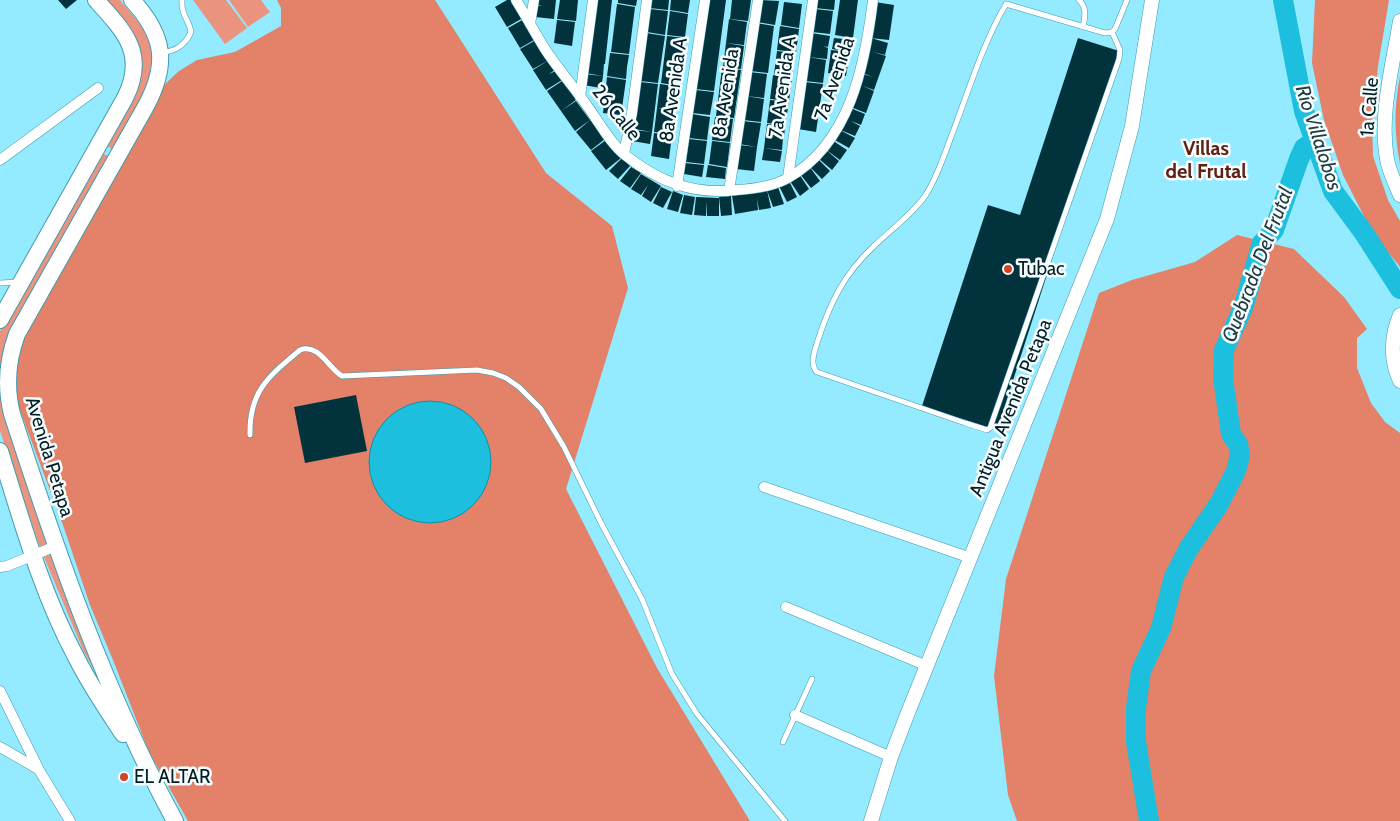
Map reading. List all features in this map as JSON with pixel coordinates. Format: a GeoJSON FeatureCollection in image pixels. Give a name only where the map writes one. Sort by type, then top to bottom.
{"type":"FeatureCollection","features":[{"type":"Feature","properties":{"kind":"main road"},"geometry":{"type":"LineString","coordinates":[[0,320],[130,89],[135,67],[134,53],[128,38],[96,0]]}},
{"type":"Feature","properties":{"kind":"main road","name":"Avenida Petapa"},"geometry":{"type":"LineString","coordinates":[[132,0],[144,13],[158,40],[160,72],[152,94],[17,334],[9,355],[7,377],[9,402],[56,546],[109,684],[149,773],[175,821]]}},
{"type":"Feature","properties":{"kind":"main road","name":"Antigua Avenida Petapa"},"geometry":{"type":"LineString","coordinates":[[872,821],[892,757],[927,666],[1107,219],[1132,126],[1152,0]]}},
{"type":"Feature","properties":{"kind":"main road","name":"1a Calle"},"geometry":{"type":"LineString","coordinates":[[1400,21],[1388,90],[1385,138],[1388,166],[1400,195]]}},
{"type":"Feature","properties":{"kind":"main road"},"geometry":{"type":"LineString","coordinates":[[97,146],[117,157]]}},
{"type":"Feature","properties":{"kind":"main road"},"geometry":{"type":"LineString","coordinates":[[1400,315],[1394,337],[1394,362],[1400,381]]}},
{"type":"Feature","properties":{"kind":"main road","name":"Avenida Petapa"},"geometry":{"type":"LineString","coordinates":[[0,451],[33,555],[46,590],[77,660],[106,709],[149,773]]}},
{"type":"Feature","properties":{"kind":"street","name":"26 Calle"},"geometry":{"type":"LineString","coordinates":[[516,0],[545,50],[580,97],[624,154],[645,169],[677,186],[707,191],[754,188],[788,178]]}},
{"type":"Feature","properties":{"kind":"street"},"geometry":{"type":"LineString","coordinates":[[530,24],[534,0]]}},
{"type":"Feature","properties":{"kind":"street"},"geometry":{"type":"LineString","coordinates":[[580,97],[593,0]]}},
{"type":"Feature","properties":{"kind":"street"},"geometry":{"type":"LineString","coordinates":[[624,154],[632,113],[648,0]]}},
{"type":"Feature","properties":{"kind":"street","name":"8a Avenida A"},"geometry":{"type":"LineString","coordinates":[[677,186],[705,0]]}},
{"type":"Feature","properties":{"kind":"street","name":"8a Avenida"},"geometry":{"type":"LineString","coordinates":[[729,191],[758,0]]}},
{"type":"Feature","properties":{"kind":"street","name":"7a Avenida A"},"geometry":{"type":"LineString","coordinates":[[788,178],[814,0]]}},
{"type":"Feature","properties":{"kind":"street","name":"7a Avenida"},"geometry":{"type":"LineString","coordinates":[[788,178],[814,159],[829,143],[840,123],[861,70],[873,0]]}},
{"type":"Feature","properties":{"kind":"street"},"geometry":{"type":"LineString","coordinates":[[0,160],[98,88]]}},
{"type":"Feature","properties":{"kind":"street"},"geometry":{"type":"LineString","coordinates":[[764,487],[971,558]]}},
{"type":"Feature","properties":{"kind":"street"},"geometry":{"type":"LineString","coordinates":[[0,567],[7,566],[56,546]]}},
{"type":"Feature","properties":{"kind":"street"},"geometry":{"type":"LineString","coordinates":[[786,607],[927,666]]}},
{"type":"Feature","properties":{"kind":"street"},"geometry":{"type":"LineString","coordinates":[[0,691],[39,770],[70,821]]}},
{"type":"Feature","properties":{"kind":"street"},"geometry":{"type":"LineString","coordinates":[[795,715],[892,757]]}},
{"type":"Feature","properties":{"kind":"street"},"geometry":{"type":"LineString","coordinates":[[0,746],[39,770]]}},
{"type":"Feature","properties":{"kind":"lane"},"geometry":{"type":"LineString","coordinates":[[160,53],[182,46],[189,37],[191,32],[190,26],[183,15],[182,0]]}},
{"type":"Feature","properties":{"kind":"lane"},"geometry":{"type":"LineString","coordinates":[[1079,0],[1083,4],[1085,12],[1082,28]]}},
{"type":"Feature","properties":{"kind":"lane"},"geometry":{"type":"LineString","coordinates":[[1112,32],[1120,50],[1120,59],[990,429],[987,430],[817,372],[812,364],[815,350],[824,320],[838,289],[853,267],[872,247],[902,221],[925,196],[945,155],[986,44],[1007,2],[1082,28],[1105,33],[1112,32],[1115,29],[1127,0]]}},
{"type":"Feature","properties":{"kind":"lane"},"geometry":{"type":"LineString","coordinates":[[0,283],[21,282]]}},
{"type":"Feature","properties":{"kind":"lane"},"geometry":{"type":"LineString","coordinates":[[250,435],[251,414],[261,386],[274,372],[305,348],[321,356],[342,376],[477,370],[506,378],[541,408],[564,447],[601,523],[642,599],[672,674],[697,714],[785,821]]}},
{"type":"Feature","properties":{"kind":"lane"},"geometry":{"type":"LineString","coordinates":[[783,742],[812,679]]}},
{"type":"Feature","properties":{"kind":"shaded area"},"geometry":{"type":"Polygon","coordinates":[[[102,0],[120,0],[150,36],[157,67],[116,151],[103,144],[139,73],[102,0]]]}},
{"type":"Feature","properties":{"kind":"shaded area"},"geometry":{"type":"Polygon","coordinates":[[[193,0],[226,0],[247,28],[225,44],[193,0]]]}},
{"type":"Feature","properties":{"kind":"shaded area"},"geometry":{"type":"Polygon","coordinates":[[[229,0],[261,0],[270,12],[248,27],[229,0]]]}},
{"type":"Feature","properties":{"kind":"shaded area"},"geometry":{"type":"Polygon","coordinates":[[[277,0],[435,0],[546,173],[612,226],[628,288],[566,489],[657,668],[750,821],[188,821],[149,752],[90,605],[63,525],[18,405],[15,373],[22,342],[164,85],[179,71],[197,60],[235,52],[281,26],[281,8],[277,0]]]}},
{"type":"Feature","properties":{"kind":"shaded area"},"geometry":{"type":"Polygon","coordinates":[[[1315,0],[1389,0],[1378,66],[1372,123],[1373,156],[1388,200],[1400,221],[1400,267],[1372,232],[1343,175],[1324,120],[1312,63],[1315,0]]]}},
{"type":"Feature","properties":{"kind":"shaded area"},"geometry":{"type":"Polygon","coordinates":[[[1400,76],[1400,164],[1396,120],[1400,76]]]}},
{"type":"Feature","properties":{"kind":"shaded area"},"geometry":{"type":"Polygon","coordinates":[[[100,152],[112,158],[3,361],[104,688],[83,650],[41,550],[0,431],[0,331],[100,152]]]}},
{"type":"Feature","properties":{"kind":"shaded area"},"geometry":{"type":"Polygon","coordinates":[[[1237,235],[1294,249],[1344,297],[1367,329],[1357,338],[1357,368],[1371,403],[1385,422],[1400,433],[1400,821],[1017,821],[1008,795],[994,676],[1006,579],[1099,293],[1132,280],[1195,262],[1237,235]]]}},
{"type":"Feature","properties":{"kind":"water"},"geometry":{"type":"Polygon","coordinates":[[[430,401],[453,406],[473,419],[486,439],[491,462],[486,485],[473,505],[453,518],[430,523],[407,518],[387,505],[374,485],[369,462],[374,439],[387,419],[407,406],[430,401]]]}},
{"type":"Feature","properties":{"kind":"building"},"geometry":{"type":"Polygon","coordinates":[[[58,0],[77,0],[66,9],[58,0]]]}},
{"type":"Feature","properties":{"kind":"building"},"geometry":{"type":"Polygon","coordinates":[[[507,0],[512,0],[523,18],[507,27],[495,7],[507,0]]]}},
{"type":"Feature","properties":{"kind":"building"},"geometry":{"type":"Polygon","coordinates":[[[538,0],[556,0],[554,19],[535,17],[537,6],[542,6],[537,5],[538,0]]]}},
{"type":"Feature","properties":{"kind":"building"},"geometry":{"type":"Polygon","coordinates":[[[560,0],[578,0],[576,21],[557,19],[560,0]]]}},
{"type":"Feature","properties":{"kind":"building"},"geometry":{"type":"Polygon","coordinates":[[[594,0],[612,0],[603,76],[585,73],[594,0]]]}},
{"type":"Feature","properties":{"kind":"building"},"geometry":{"type":"Polygon","coordinates":[[[618,0],[637,0],[636,6],[618,3],[618,0]]]}},
{"type":"Feature","properties":{"kind":"building"},"geometry":{"type":"Polygon","coordinates":[[[650,0],[669,0],[668,10],[649,8],[650,0]]]}},
{"type":"Feature","properties":{"kind":"building"},"geometry":{"type":"Polygon","coordinates":[[[671,0],[690,0],[688,13],[670,10],[671,0]]]}},
{"type":"Feature","properties":{"kind":"building"},"geometry":{"type":"Polygon","coordinates":[[[707,0],[726,0],[714,91],[695,89],[707,0]]]}},
{"type":"Feature","properties":{"kind":"building"},"geometry":{"type":"Polygon","coordinates":[[[732,0],[751,0],[748,21],[730,19],[732,0]]]}},
{"type":"Feature","properties":{"kind":"building"},"geometry":{"type":"Polygon","coordinates":[[[760,0],[779,1],[775,25],[757,22],[760,0]]]}},
{"type":"Feature","properties":{"kind":"building"},"geometry":{"type":"Polygon","coordinates":[[[816,0],[835,0],[834,10],[815,8],[816,0]]]}},
{"type":"Feature","properties":{"kind":"building"},"geometry":{"type":"Polygon","coordinates":[[[840,0],[858,0],[853,38],[835,35],[840,0]]]}},
{"type":"Feature","properties":{"kind":"building"},"geometry":{"type":"Polygon","coordinates":[[[784,2],[802,4],[799,28],[781,25],[784,2]]]}},
{"type":"Feature","properties":{"kind":"building"},"geometry":{"type":"Polygon","coordinates":[[[875,2],[894,5],[889,40],[870,38],[875,2]]]}},
{"type":"Feature","properties":{"kind":"building"},"geometry":{"type":"Polygon","coordinates":[[[617,4],[635,7],[629,54],[611,52],[617,4]]]}},
{"type":"Feature","properties":{"kind":"building"},"geometry":{"type":"Polygon","coordinates":[[[650,9],[668,11],[665,35],[647,32],[650,9]]]}},
{"type":"Feature","properties":{"kind":"building"},"geometry":{"type":"Polygon","coordinates":[[[815,9],[833,11],[830,34],[812,32],[815,9]]]}},
{"type":"Feature","properties":{"kind":"building"},"geometry":{"type":"Polygon","coordinates":[[[670,11],[688,14],[685,37],[667,35],[670,11]]]}},
{"type":"Feature","properties":{"kind":"building"},"geometry":{"type":"Polygon","coordinates":[[[524,19],[536,39],[520,48],[508,28],[524,19]]]}},
{"type":"Feature","properties":{"kind":"building"},"geometry":{"type":"Polygon","coordinates":[[[729,19],[747,22],[744,45],[726,43],[729,19]]]}},
{"type":"Feature","properties":{"kind":"building"},"geometry":{"type":"Polygon","coordinates":[[[557,20],[575,22],[572,46],[554,43],[557,20]]]}},
{"type":"Feature","properties":{"kind":"building"},"geometry":{"type":"Polygon","coordinates":[[[756,23],[774,26],[768,73],[750,71],[756,23]]]}},
{"type":"Feature","properties":{"kind":"building"},"geometry":{"type":"Polygon","coordinates":[[[780,26],[799,29],[796,52],[777,50],[780,26]]]}},
{"type":"Feature","properties":{"kind":"building"},"geometry":{"type":"Polygon","coordinates":[[[646,33],[665,36],[658,83],[640,81],[646,33]]]}},
{"type":"Feature","properties":{"kind":"building"},"geometry":{"type":"Polygon","coordinates":[[[811,33],[830,36],[828,47],[823,46],[828,48],[827,59],[808,57],[811,33]]]}},
{"type":"Feature","properties":{"kind":"building"},"geometry":{"type":"Polygon","coordinates":[[[667,36],[685,38],[679,86],[661,83],[667,36]]]}},
{"type":"Feature","properties":{"kind":"building"},"geometry":{"type":"Polygon","coordinates":[[[834,38],[852,40],[851,52],[832,49],[834,38]]]}},
{"type":"Feature","properties":{"kind":"building"},"geometry":{"type":"Polygon","coordinates":[[[871,38],[888,43],[885,55],[867,50],[871,38]]]}},
{"type":"Feature","properties":{"kind":"building","name":"Tubac"},"geometry":{"type":"Polygon","coordinates":[[[1078,38],[1119,51],[997,430],[922,406],[988,205],[1020,215],[1078,38]]]}},
{"type":"Feature","properties":{"kind":"building"},"geometry":{"type":"Polygon","coordinates":[[[536,40],[549,60],[533,69],[520,49],[536,40]]]}},
{"type":"Feature","properties":{"kind":"building"},"geometry":{"type":"Polygon","coordinates":[[[726,43],[744,46],[741,69],[723,67],[726,43]]]}},
{"type":"Feature","properties":{"kind":"building"},"geometry":{"type":"Polygon","coordinates":[[[831,50],[850,52],[846,76],[828,73],[831,50]]]}},
{"type":"Feature","properties":{"kind":"building"},"geometry":{"type":"Polygon","coordinates":[[[868,50],[886,56],[874,90],[863,86],[874,91],[866,113],[848,106],[860,73],[873,77],[860,72],[868,50]]]}},
{"type":"Feature","properties":{"kind":"building"},"geometry":{"type":"Polygon","coordinates":[[[777,51],[795,53],[792,76],[774,74],[777,51]]]}},
{"type":"Feature","properties":{"kind":"building"},"geometry":{"type":"Polygon","coordinates":[[[610,53],[629,55],[626,79],[607,76],[610,53]]]}},
{"type":"Feature","properties":{"kind":"building"},"geometry":{"type":"Polygon","coordinates":[[[808,57],[826,60],[823,83],[805,81],[808,57]]]}},
{"type":"Feature","properties":{"kind":"building"},"geometry":{"type":"Polygon","coordinates":[[[549,60],[555,70],[549,74],[556,71],[562,80],[546,90],[533,70],[549,60]]]}},
{"type":"Feature","properties":{"kind":"building"},"geometry":{"type":"Polygon","coordinates":[[[722,68],[741,70],[734,118],[716,116],[722,68]]]}},
{"type":"Feature","properties":{"kind":"building"},"geometry":{"type":"Polygon","coordinates":[[[749,72],[767,74],[764,98],[746,96],[749,72]]]}},
{"type":"Feature","properties":{"kind":"building"},"geometry":{"type":"Polygon","coordinates":[[[584,74],[603,76],[601,88],[583,85],[584,74]]]}},
{"type":"Feature","properties":{"kind":"building"},"geometry":{"type":"Polygon","coordinates":[[[773,75],[792,78],[789,101],[770,99],[773,75]]]}},
{"type":"Feature","properties":{"kind":"building"},"geometry":{"type":"Polygon","coordinates":[[[607,77],[626,80],[621,115],[603,113],[607,77]]]}},
{"type":"Feature","properties":{"kind":"building"},"geometry":{"type":"Polygon","coordinates":[[[562,81],[576,100],[561,111],[547,91],[562,81]]]}},
{"type":"Feature","properties":{"kind":"building"},"geometry":{"type":"Polygon","coordinates":[[[640,82],[658,84],[652,132],[634,129],[640,82]]]}},
{"type":"Feature","properties":{"kind":"building"},"geometry":{"type":"Polygon","coordinates":[[[804,82],[823,84],[816,132],[798,129],[804,82]]]}},
{"type":"Feature","properties":{"kind":"building"},"geometry":{"type":"Polygon","coordinates":[[[660,84],[679,87],[676,110],[657,108],[660,84]]]}},
{"type":"Feature","properties":{"kind":"building"},"geometry":{"type":"Polygon","coordinates":[[[695,90],[714,92],[710,115],[692,113],[695,90]]]}},
{"type":"Feature","properties":{"kind":"building"},"geometry":{"type":"Polygon","coordinates":[[[746,96],[764,99],[761,122],[743,120],[746,96]]]}},
{"type":"Feature","properties":{"kind":"building"},"geometry":{"type":"Polygon","coordinates":[[[770,100],[789,102],[785,125],[767,123],[770,100]]]}},
{"type":"Feature","properties":{"kind":"building"},"geometry":{"type":"Polygon","coordinates":[[[576,101],[590,120],[575,131],[561,111],[576,101]]]}},
{"type":"Feature","properties":{"kind":"building"},"geometry":{"type":"Polygon","coordinates":[[[848,107],[865,114],[861,125],[851,121],[860,126],[855,136],[838,129],[848,107]]]}},
{"type":"Feature","properties":{"kind":"building"},"geometry":{"type":"Polygon","coordinates":[[[657,108],[675,111],[672,134],[654,132],[657,108]]]}},
{"type":"Feature","properties":{"kind":"building"},"geometry":{"type":"Polygon","coordinates":[[[692,114],[710,117],[707,140],[689,138],[692,114]]]}},
{"type":"Feature","properties":{"kind":"building"},"geometry":{"type":"Polygon","coordinates":[[[715,117],[733,119],[730,142],[712,140],[715,117]]]}},
{"type":"Feature","properties":{"kind":"building"},"geometry":{"type":"Polygon","coordinates":[[[590,120],[605,139],[591,150],[576,132],[590,120]]]}},
{"type":"Feature","properties":{"kind":"building"},"geometry":{"type":"Polygon","coordinates":[[[742,121],[761,123],[757,147],[739,144],[742,121]]]}},
{"type":"Feature","properties":{"kind":"building"},"geometry":{"type":"Polygon","coordinates":[[[767,124],[785,126],[784,138],[779,137],[783,138],[782,150],[764,148],[767,124]]]}},
{"type":"Feature","properties":{"kind":"building"},"geometry":{"type":"Polygon","coordinates":[[[838,129],[855,138],[849,148],[833,139],[838,129]]]}},
{"type":"Feature","properties":{"kind":"building"},"geometry":{"type":"Polygon","coordinates":[[[633,130],[652,132],[650,144],[632,141],[633,130]]]}},
{"type":"Feature","properties":{"kind":"building"},"geometry":{"type":"Polygon","coordinates":[[[654,133],[672,135],[669,159],[651,156],[654,133]]]}},
{"type":"Feature","properties":{"kind":"building"},"geometry":{"type":"Polygon","coordinates":[[[689,139],[707,141],[704,164],[686,162],[689,139]]]}},
{"type":"Feature","properties":{"kind":"building"},"geometry":{"type":"Polygon","coordinates":[[[606,140],[621,158],[606,170],[591,151],[606,140]]]}},
{"type":"Feature","properties":{"kind":"building"},"geometry":{"type":"Polygon","coordinates":[[[832,140],[847,150],[840,160],[825,149],[832,140]]]}},
{"type":"Feature","properties":{"kind":"building"},"geometry":{"type":"Polygon","coordinates":[[[712,141],[730,143],[727,167],[709,164],[712,141]]]}},
{"type":"Feature","properties":{"kind":"building"},"geometry":{"type":"Polygon","coordinates":[[[739,145],[757,147],[754,171],[736,169],[739,145]]]}},
{"type":"Feature","properties":{"kind":"building"},"geometry":{"type":"Polygon","coordinates":[[[764,148],[782,151],[780,162],[762,160],[764,148]]]}},
{"type":"Feature","properties":{"kind":"building"},"geometry":{"type":"Polygon","coordinates":[[[825,149],[839,161],[832,170],[818,158],[825,149]]]}},
{"type":"Feature","properties":{"kind":"building"},"geometry":{"type":"Polygon","coordinates":[[[622,158],[630,166],[618,179],[609,171],[622,158]]]}},
{"type":"Feature","properties":{"kind":"building"},"geometry":{"type":"Polygon","coordinates":[[[817,158],[830,171],[822,179],[809,166],[817,158]]]}},
{"type":"Feature","properties":{"kind":"building"},"geometry":{"type":"Polygon","coordinates":[[[685,163],[704,165],[702,177],[684,174],[685,163]]]}},
{"type":"Feature","properties":{"kind":"building"},"geometry":{"type":"Polygon","coordinates":[[[708,165],[726,168],[725,179],[706,177],[708,165]]]}},
{"type":"Feature","properties":{"kind":"building"},"geometry":{"type":"Polygon","coordinates":[[[809,166],[820,181],[811,188],[800,174],[809,166]]]}},
{"type":"Feature","properties":{"kind":"building"},"geometry":{"type":"Polygon","coordinates":[[[631,167],[641,173],[630,188],[620,181],[631,167]]]}},
{"type":"Feature","properties":{"kind":"building"},"geometry":{"type":"Polygon","coordinates":[[[641,174],[661,186],[651,202],[642,196],[648,185],[641,195],[631,189],[641,174]]]}},
{"type":"Feature","properties":{"kind":"building"},"geometry":{"type":"Polygon","coordinates":[[[799,174],[809,189],[800,196],[790,181],[799,174]]]}},
{"type":"Feature","properties":{"kind":"building"},"geometry":{"type":"Polygon","coordinates":[[[789,181],[797,197],[787,202],[779,186],[789,181]]]}},
{"type":"Feature","properties":{"kind":"building"},"geometry":{"type":"Polygon","coordinates":[[[661,187],[672,192],[663,208],[653,203],[661,187]]]}},
{"type":"Feature","properties":{"kind":"building"},"geometry":{"type":"Polygon","coordinates":[[[778,187],[784,204],[773,207],[767,190],[778,187]]]}},
{"type":"Feature","properties":{"kind":"building"},"geometry":{"type":"Polygon","coordinates":[[[767,190],[771,208],[759,210],[757,199],[758,210],[735,214],[732,196],[767,190]]]}},
{"type":"Feature","properties":{"kind":"building"},"geometry":{"type":"Polygon","coordinates":[[[673,191],[683,195],[678,212],[667,209],[673,191]]]}},
{"type":"Feature","properties":{"kind":"building"},"geometry":{"type":"Polygon","coordinates":[[[684,195],[695,197],[692,215],[680,213],[684,195]]]}},
{"type":"Feature","properties":{"kind":"building"},"geometry":{"type":"Polygon","coordinates":[[[731,196],[732,215],[721,216],[719,197],[731,196]]]}},
{"type":"Feature","properties":{"kind":"building"},"geometry":{"type":"Polygon","coordinates":[[[696,197],[719,198],[719,216],[707,216],[707,201],[706,216],[694,215],[696,197]]]}},
{"type":"Feature","properties":{"kind":"building"},"geometry":{"type":"Polygon","coordinates":[[[356,395],[367,451],[305,463],[294,407],[356,395]]]}},
{"type":"Feature","properties":{"kind":"waterway","name":"Río Villalobos"},"geometry":{"type":"LineString","coordinates":[[1283,0],[1304,111],[1333,191],[1364,233],[1400,289]]}},
{"type":"Feature","properties":{"kind":"waterway","name":"Quebrada Del Frutal"},"geometry":{"type":"LineString","coordinates":[[1149,821],[1136,742],[1136,708],[1141,671],[1161,628],[1174,577],[1189,548],[1219,504],[1236,471],[1240,455],[1238,444],[1231,434],[1223,378],[1224,350],[1243,308],[1262,243],[1274,230],[1304,148],[1315,141]]}},
{"type":"Feature","properties":{"kind":"place","name":"Tubac"},"geometry":{"type":"Point","coordinates":[1008,269]}},
{"type":"Feature","properties":{"kind":"place","name":"EL ALTAR"},"geometry":{"type":"Point","coordinates":[124,777]}},
{"type":"Feature","properties":{"kind":"district","name":"Villas del Frutal"},"geometry":{"type":"Point","coordinates":[1206,160]}}]}
